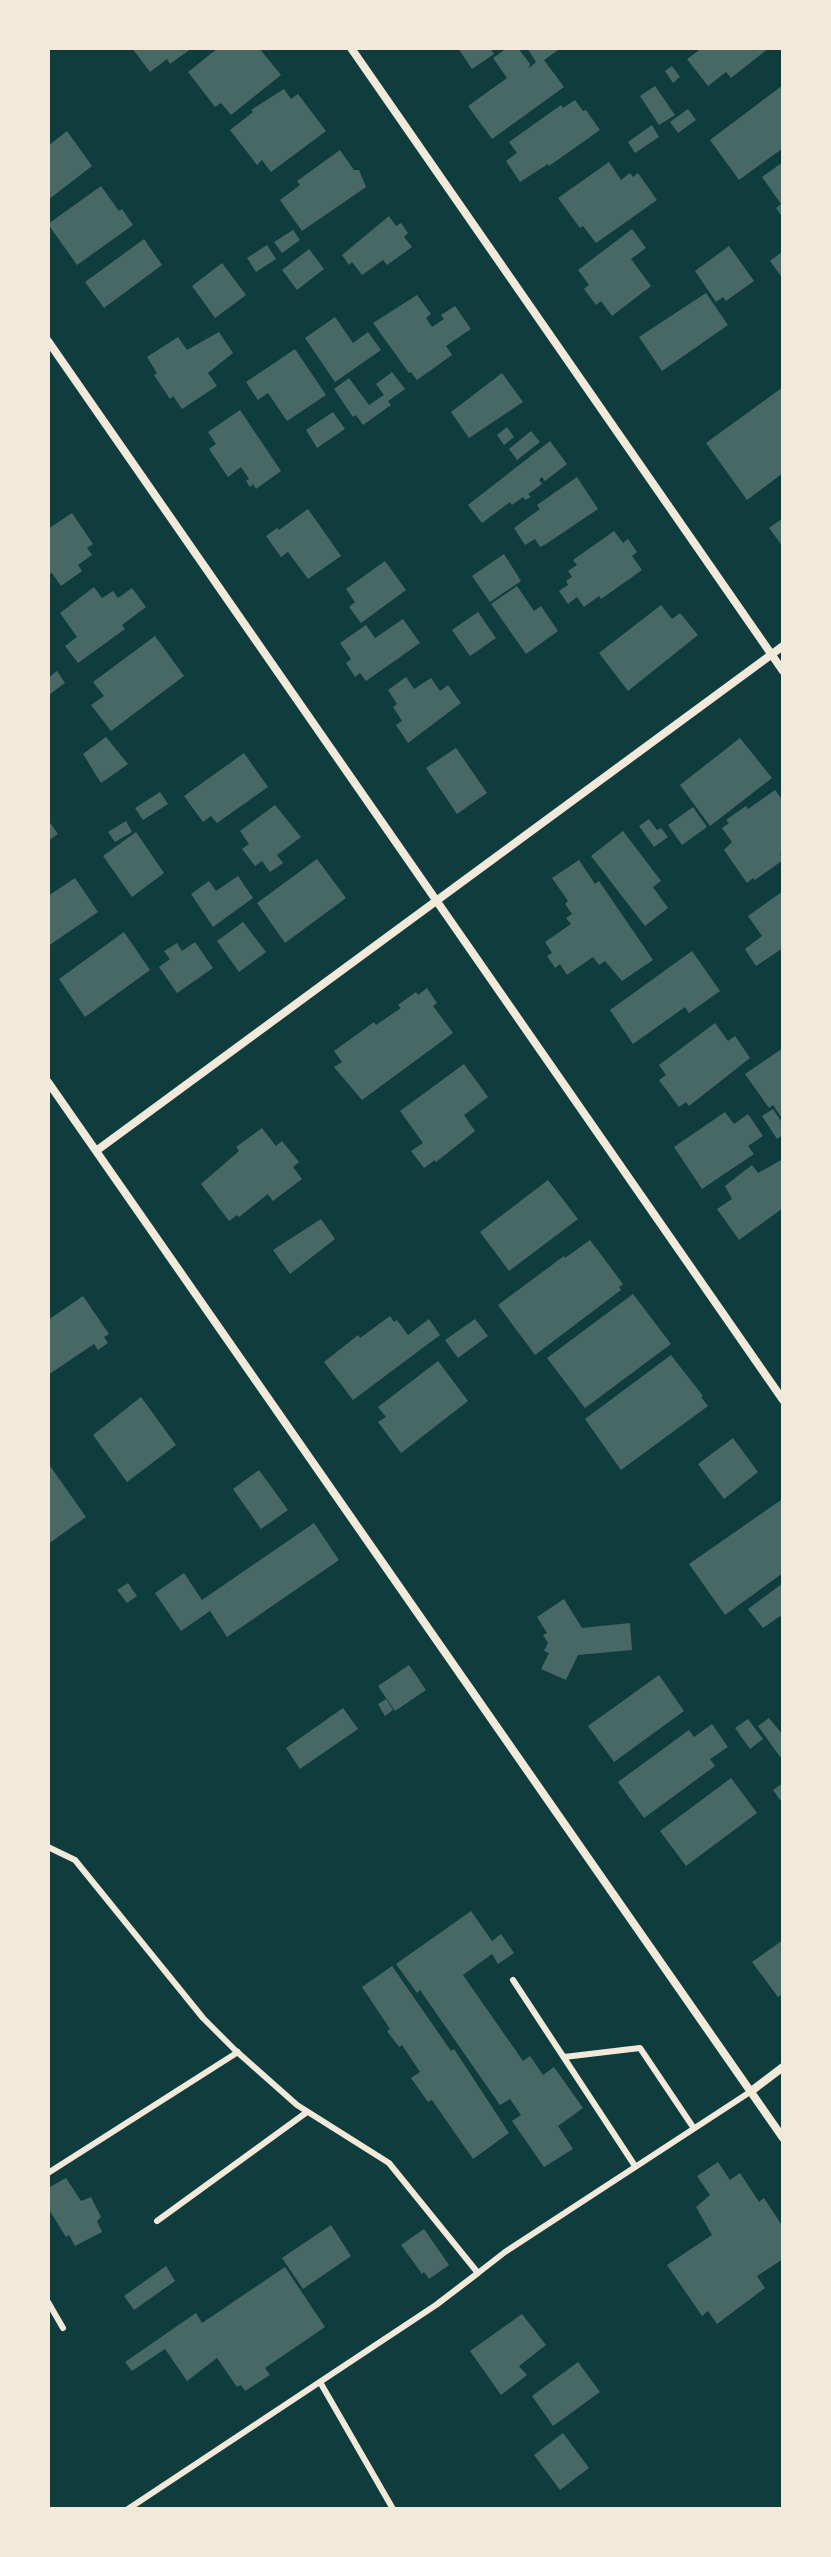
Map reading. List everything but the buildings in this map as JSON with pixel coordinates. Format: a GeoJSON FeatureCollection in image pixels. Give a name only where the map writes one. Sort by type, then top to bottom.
{"type":"FeatureCollection","features":[{"type":"Feature","properties":{"kind":"street"},"geometry":{"type":"LineString","coordinates":[[351,48],[783,671]]}},
{"type":"Feature","properties":{"kind":"street"},"geometry":{"type":"LineString","coordinates":[[48,341],[783,1400]]}},
{"type":"Feature","properties":{"kind":"street"},"geometry":{"type":"LineString","coordinates":[[96,1151],[783,646]]}},
{"type":"Feature","properties":{"kind":"street"},"geometry":{"type":"LineString","coordinates":[[48,1082],[783,2138]]}},
{"type":"Feature","properties":{"kind":"street"},"geometry":{"type":"LineString","coordinates":[[750,2092],[783,2067]]}},
{"type":"Feature","properties":{"kind":"lane"},"geometry":{"type":"LineString","coordinates":[[48,1847],[75,1860],[203,2018],[238,2052],[307,2112],[389,2163],[478,2273]]}},
{"type":"Feature","properties":{"kind":"lane"},"geometry":{"type":"LineString","coordinates":[[513,1980],[635,2166]]}},
{"type":"Feature","properties":{"kind":"lane"},"geometry":{"type":"LineString","coordinates":[[564,2057],[640,2048],[693,2127]]}},
{"type":"Feature","properties":{"kind":"lane"},"geometry":{"type":"LineString","coordinates":[[48,2173],[238,2052]]}},
{"type":"Feature","properties":{"kind":"lane"},"geometry":{"type":"LineString","coordinates":[[128,2509],[436,2305],[505,2252],[750,2092]]}},
{"type":"Feature","properties":{"kind":"lane"},"geometry":{"type":"LineString","coordinates":[[157,2221],[307,2112]]}},
{"type":"Feature","properties":{"kind":"lane"},"geometry":{"type":"LineString","coordinates":[[48,2302],[63,2328]]}},
{"type":"Feature","properties":{"kind":"lane"},"geometry":{"type":"LineString","coordinates":[[320,2382],[393,2509]]}}]}
